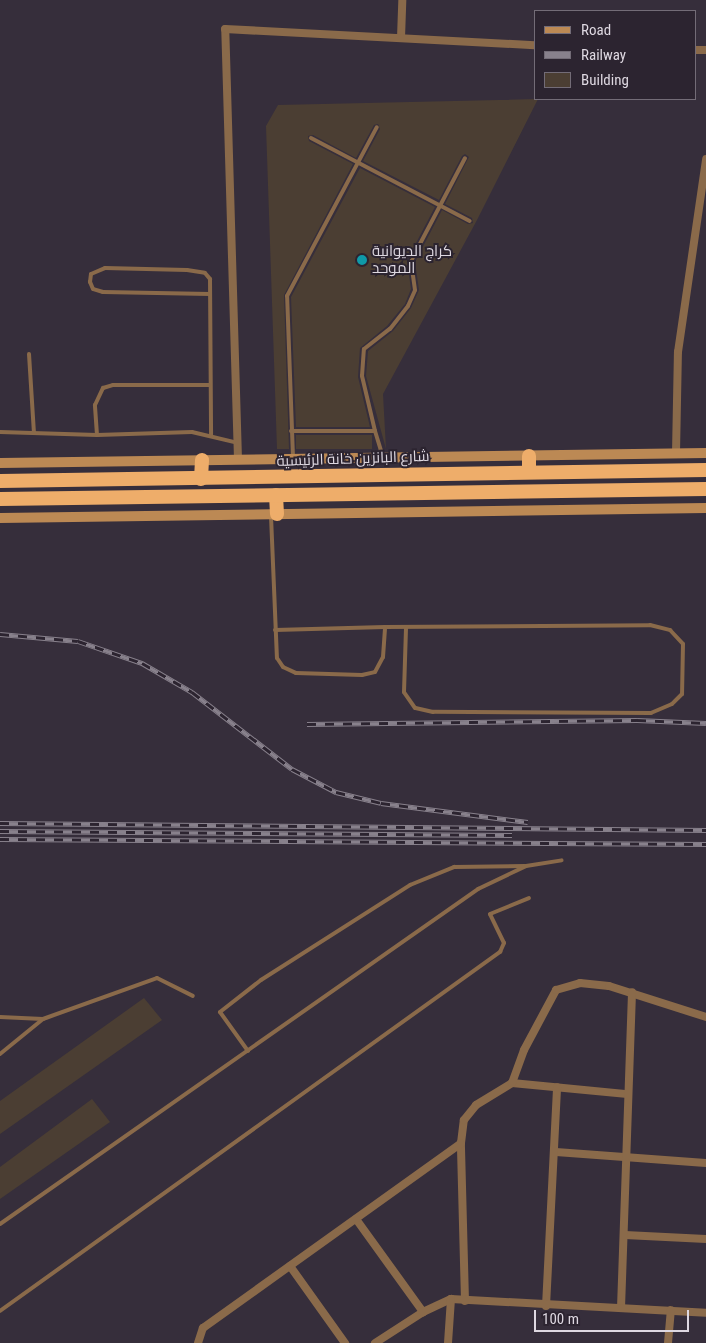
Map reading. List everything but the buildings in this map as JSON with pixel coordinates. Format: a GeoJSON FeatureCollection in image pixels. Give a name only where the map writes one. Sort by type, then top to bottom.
{"type":"FeatureCollection","features":[{"type":"Feature","properties":{"kind":"highway"},"geometry":{"type":"LineString","coordinates":[[529,456],[529,471]]}},
{"type":"Feature","properties":{"kind":"highway"},"geometry":{"type":"LineString","coordinates":[[201,479],[202,460]]}},
{"type":"Feature","properties":{"kind":"highway","name":"شارع البانزين خانة الرئيسية"},"geometry":{"type":"LineString","coordinates":[[0,481],[201,479],[529,471],[706,470]]}},
{"type":"Feature","properties":{"kind":"highway"},"geometry":{"type":"LineString","coordinates":[[0,499],[706,489]]}},
{"type":"Feature","properties":{"kind":"highway"},"geometry":{"type":"LineString","coordinates":[[274,514],[276,495]]}},
{"type":"Feature","properties":{"kind":"main road"},"geometry":{"type":"LineString","coordinates":[[0,463],[706,453]]}},
{"type":"Feature","properties":{"kind":"main road"},"geometry":{"type":"LineString","coordinates":[[0,518],[706,508]]}},
{"type":"Feature","properties":{"kind":"street"},"geometry":{"type":"LineString","coordinates":[[402,0],[402,38]]}},
{"type":"Feature","properties":{"kind":"street"},"geometry":{"type":"LineString","coordinates":[[238,459],[225,29],[534,46]]}},
{"type":"Feature","properties":{"kind":"street"},"geometry":{"type":"LineString","coordinates":[[676,453],[678,352],[706,160]]}},
{"type":"Feature","properties":{"kind":"street"},"geometry":{"type":"LineString","coordinates":[[512,1083],[524,1050],[561,987],[580,983],[632,992],[706,1016]]}},
{"type":"Feature","properties":{"kind":"street"},"geometry":{"type":"LineString","coordinates":[[621,1308],[632,992]]}},
{"type":"Feature","properties":{"kind":"street"},"geometry":{"type":"LineString","coordinates":[[465,1301],[461,1144],[464,1120],[476,1104],[512,1083],[627,1094]]}},
{"type":"Feature","properties":{"kind":"street"},"geometry":{"type":"LineString","coordinates":[[546,1306],[556,1152],[557,1087]]}},
{"type":"Feature","properties":{"kind":"street"},"geometry":{"type":"LineString","coordinates":[[198,1343],[203,1328],[461,1144]]}},
{"type":"Feature","properties":{"kind":"street"},"geometry":{"type":"LineString","coordinates":[[556,1152],[706,1163]]}},
{"type":"Feature","properties":{"kind":"street"},"geometry":{"type":"LineString","coordinates":[[356,1219],[423,1312]]}},
{"type":"Feature","properties":{"kind":"street"},"geometry":{"type":"LineString","coordinates":[[625,1235],[706,1239]]}},
{"type":"Feature","properties":{"kind":"street"},"geometry":{"type":"LineString","coordinates":[[290,1266],[345,1343]]}},
{"type":"Feature","properties":{"kind":"street"},"geometry":{"type":"LineString","coordinates":[[448,1343],[452,1299]]}},
{"type":"Feature","properties":{"kind":"street"},"geometry":{"type":"LineString","coordinates":[[375,1343],[423,1312],[452,1299],[546,1306],[706,1313]]}},
{"type":"Feature","properties":{"kind":"street"},"geometry":{"type":"LineString","coordinates":[[668,1343],[671,1310]]}},
{"type":"Feature","properties":{"kind":"lane"},"geometry":{"type":"LineString","coordinates":[[293,458],[286,296],[377,127]]}},
{"type":"Feature","properties":{"kind":"lane"},"geometry":{"type":"LineString","coordinates":[[312,138],[470,221]]}},
{"type":"Feature","properties":{"kind":"lane"},"geometry":{"type":"LineString","coordinates":[[383,457],[362,376],[362,355],[364,349],[390,329],[408,306],[415,290],[412,262],[465,158]]}},
{"type":"Feature","properties":{"kind":"lane"},"geometry":{"type":"LineString","coordinates":[[210,294],[103,292],[93,289],[90,282],[91,274],[105,268],[188,270],[205,273],[210,278],[210,294],[209,385],[211,435]]}},
{"type":"Feature","properties":{"kind":"lane"},"geometry":{"type":"LineString","coordinates":[[28,354],[34,433]]}},
{"type":"Feature","properties":{"kind":"lane"},"geometry":{"type":"LineString","coordinates":[[97,435],[95,405],[103,388],[113,384],[209,385]]}},
{"type":"Feature","properties":{"kind":"lane"},"geometry":{"type":"LineString","coordinates":[[291,431],[375,432]]}},
{"type":"Feature","properties":{"kind":"lane"},"geometry":{"type":"LineString","coordinates":[[0,432],[97,435],[192,432],[211,435],[238,444]]}},
{"type":"Feature","properties":{"kind":"lane"},"geometry":{"type":"LineString","coordinates":[[274,514],[275,630],[277,658],[283,667],[296,673],[362,675],[375,672],[383,657],[386,627]]}},
{"type":"Feature","properties":{"kind":"lane"},"geometry":{"type":"LineString","coordinates":[[275,630],[386,627],[650,625],[670,630],[683,644],[682,694],[672,704],[651,713],[433,712],[415,708],[404,692],[406,628]]}},
{"type":"Feature","properties":{"kind":"lane"},"geometry":{"type":"LineString","coordinates":[[248,1051],[220,1012],[261,980],[410,884],[454,867],[526,866],[562,860]]}},
{"type":"Feature","properties":{"kind":"lane"},"geometry":{"type":"LineString","coordinates":[[0,1224],[478,889],[526,866]]}},
{"type":"Feature","properties":{"kind":"lane"},"geometry":{"type":"LineString","coordinates":[[0,1311],[500,952],[504,943],[490,914],[529,898]]}},
{"type":"Feature","properties":{"kind":"lane"},"geometry":{"type":"LineString","coordinates":[[0,1054],[43,1019],[157,978],[193,996]]}},
{"type":"Feature","properties":{"kind":"lane"},"geometry":{"type":"LineString","coordinates":[[0,1017],[43,1019]]}},
{"type":"Feature","properties":{"kind":"railway"},"geometry":{"type":"LineString","coordinates":[[0,634],[78,641],[142,663],[192,692],[292,769],[336,792],[381,803],[528,822]]}},
{"type":"Feature","properties":{"kind":"railway"},"geometry":{"type":"LineString","coordinates":[[307,724],[637,720],[706,723]]}},
{"type":"Feature","properties":{"kind":"railway"},"geometry":{"type":"LineString","coordinates":[[0,823],[706,830]]}},
{"type":"Feature","properties":{"kind":"railway"},"geometry":{"type":"LineString","coordinates":[[0,831],[512,835]]}},
{"type":"Feature","properties":{"kind":"railway"},"geometry":{"type":"LineString","coordinates":[[0,839],[706,844]]}},
{"type":"Feature","properties":{"kind":"place","name":"كراج الديوانية الموحد"},"geometry":{"type":"Point","coordinates":[362,260]}}]}
